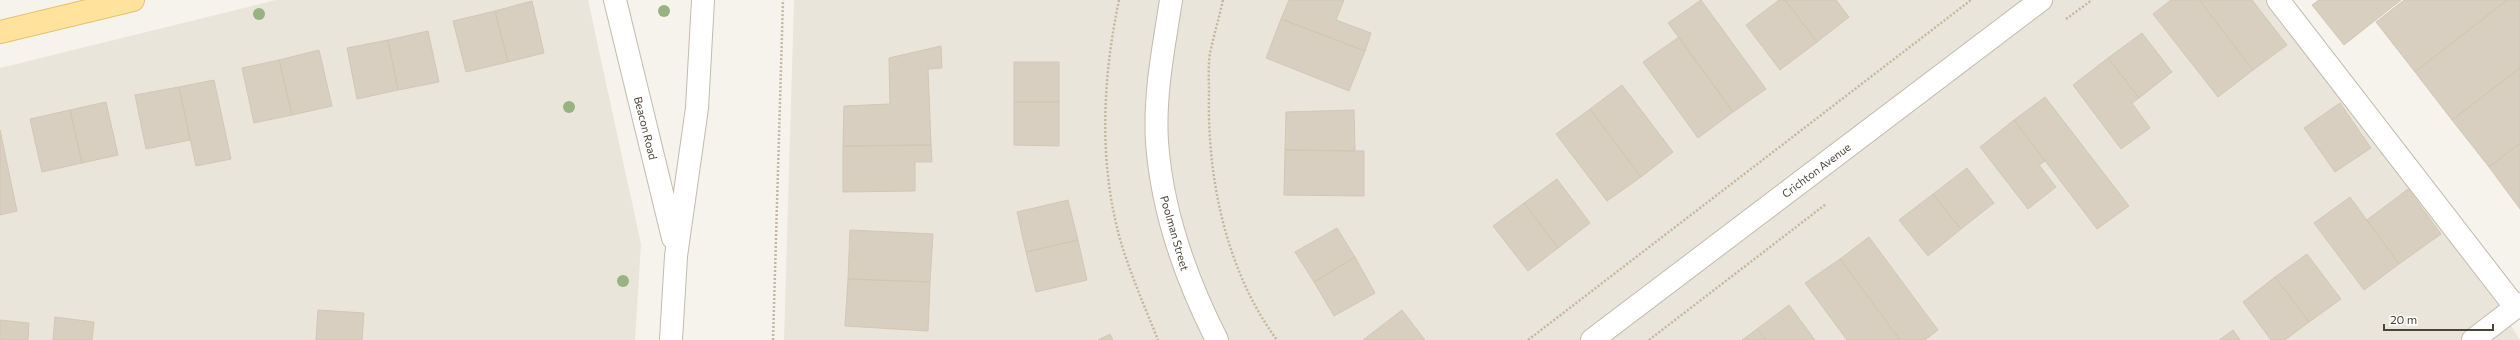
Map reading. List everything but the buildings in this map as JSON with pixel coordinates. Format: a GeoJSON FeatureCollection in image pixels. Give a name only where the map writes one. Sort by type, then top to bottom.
{"type":"FeatureCollection","features":[{"type":"Feature","properties":{"kind":"main road"},"geometry":{"type":"LineString","coordinates":[[0,32],[132,0]]}},
{"type":"Feature","properties":{"kind":"street","name":"Beacon Road"},"geometry":{"type":"LineString","coordinates":[[615,0],[671,226],[676,256]]}},
{"type":"Feature","properties":{"kind":"street","name":"Beacon Road"},"geometry":{"type":"LineString","coordinates":[[671,340],[676,256],[695,127],[703,0]]}},
{"type":"Feature","properties":{"kind":"street","name":"Poolman Street"},"geometry":{"type":"LineString","coordinates":[[1171,0],[1158,98],[1157,141],[1164,196],[1178,250],[1191,284],[1217,340]]}},
{"type":"Feature","properties":{"kind":"street","name":"Crichton Avenue"},"geometry":{"type":"LineString","coordinates":[[1592,340],[2041,0]]}},
{"type":"Feature","properties":{"kind":"street"},"geometry":{"type":"LineString","coordinates":[[2278,0],[2518,306],[2473,340]]}},
{"type":"Feature","properties":{"kind":"path"},"geometry":{"type":"LineString","coordinates":[[773,340],[783,0]]}},
{"type":"Feature","properties":{"kind":"path"},"geometry":{"type":"LineString","coordinates":[[1119,0],[1109,49],[1105,121],[1111,189],[1123,248],[1158,340]]}},
{"type":"Feature","properties":{"kind":"path"},"geometry":{"type":"LineString","coordinates":[[1223,0],[1210,54],[1208,122],[1212,169],[1233,259],[1264,322],[1277,340]]}},
{"type":"Feature","properties":{"kind":"path"},"geometry":{"type":"LineString","coordinates":[[1528,340],[1971,0]]}},
{"type":"Feature","properties":{"kind":"shaded area"},"geometry":{"type":"Polygon","coordinates":[[[276,0],[588,0],[641,244],[635,340],[0,340],[0,68],[276,0]]]}},
{"type":"Feature","properties":{"kind":"shaded area"},"geometry":{"type":"Polygon","coordinates":[[[794,0],[2269,0],[2489,290],[2520,340],[784,340],[794,0]]]}}]}
